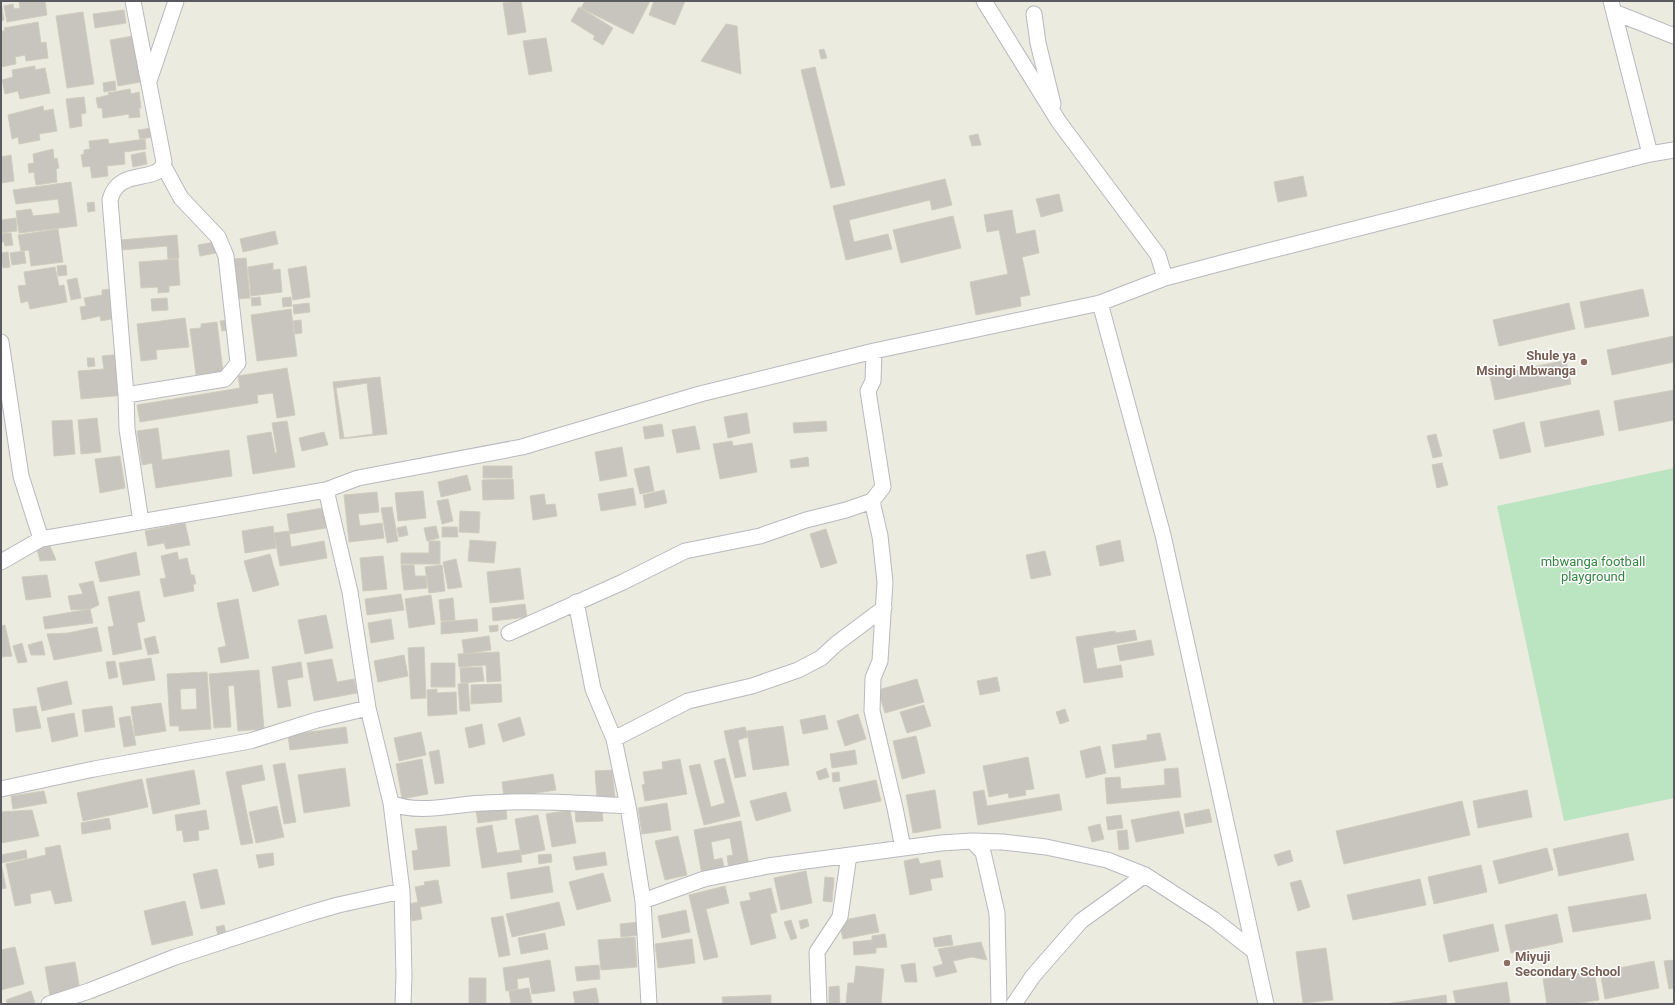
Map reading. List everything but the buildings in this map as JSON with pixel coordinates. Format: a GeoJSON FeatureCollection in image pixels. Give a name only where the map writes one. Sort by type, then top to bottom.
{"type":"FeatureCollection","features":[{"type":"Feature","properties":{"kind":"street"},"geometry":{"type":"LineString","coordinates":[[126,395],[225,379],[238,363],[226,256],[218,237],[181,198],[163,165],[164,157],[133,1]]}},
{"type":"Feature","properties":{"kind":"street"},"geometry":{"type":"LineString","coordinates":[[149,82],[176,1]]}},
{"type":"Feature","properties":{"kind":"street"},"geometry":{"type":"LineString","coordinates":[[984,1],[1059,122],[1158,255],[1165,278]]}},
{"type":"Feature","properties":{"kind":"street"},"geometry":{"type":"LineString","coordinates":[[1613,6],[1674,36]]}},
{"type":"Feature","properties":{"kind":"street"},"geometry":{"type":"LineString","coordinates":[[1613,6],[1650,154]]}},
{"type":"Feature","properties":{"kind":"street"},"geometry":{"type":"LineString","coordinates":[[1034,14],[1046,80],[1059,122]]}},
{"type":"Feature","properties":{"kind":"street"},"geometry":{"type":"LineString","coordinates":[[1,562],[41,539],[326,490],[358,478],[522,448],[700,394],[874,351],[1100,303],[1165,278],[1650,154],[1674,150]]}},
{"type":"Feature","properties":{"kind":"street"},"geometry":{"type":"LineString","coordinates":[[141,522],[127,429],[126,395],[110,200],[112,192],[119,184],[156,172],[163,165]]}},
{"type":"Feature","properties":{"kind":"street"},"geometry":{"type":"LineString","coordinates":[[1100,303],[1163,535],[1266,1004]]}},
{"type":"Feature","properties":{"kind":"street"},"geometry":{"type":"LineString","coordinates":[[1,342],[21,476],[41,539]]}},
{"type":"Feature","properties":{"kind":"street"},"geometry":{"type":"LineString","coordinates":[[509,633],[685,551],[760,536],[806,520],[846,510],[872,500],[883,487],[868,391],[872,381],[874,351]]}},
{"type":"Feature","properties":{"kind":"street"},"geometry":{"type":"LineString","coordinates":[[326,490],[350,592],[368,708],[391,803],[402,892],[404,976],[403,1004]]}},
{"type":"Feature","properties":{"kind":"street"},"geometry":{"type":"LineString","coordinates":[[872,500],[882,550],[885,582],[880,661],[873,678],[872,711],[903,848]]}},
{"type":"Feature","properties":{"kind":"street"},"geometry":{"type":"LineString","coordinates":[[576,602],[593,689],[614,739],[628,806],[643,901],[648,1004]]}},
{"type":"Feature","properties":{"kind":"street"},"geometry":{"type":"LineString","coordinates":[[614,739],[688,701],[752,686],[798,670],[821,658],[836,644],[884,608]]}},
{"type":"Feature","properties":{"kind":"street"},"geometry":{"type":"LineString","coordinates":[[1,789],[94,769],[250,741],[317,720],[368,708]]}},
{"type":"Feature","properties":{"kind":"street"},"geometry":{"type":"LineString","coordinates":[[391,803],[401,808],[538,802],[628,806]]}},
{"type":"Feature","properties":{"kind":"street"},"geometry":{"type":"LineString","coordinates":[[643,901],[704,879],[768,866],[849,855],[972,841],[1046,847],[1107,860],[1145,875],[1213,919],[1254,951]]}},
{"type":"Feature","properties":{"kind":"street"},"geometry":{"type":"LineString","coordinates":[[972,841],[983,852],[997,913],[999,1004]]}},
{"type":"Feature","properties":{"kind":"street"},"geometry":{"type":"LineString","coordinates":[[819,1004],[817,952],[840,917],[849,855]]}},
{"type":"Feature","properties":{"kind":"street"},"geometry":{"type":"LineString","coordinates":[[1014,1004],[1033,976],[1081,921],[1145,875]]}},
{"type":"Feature","properties":{"kind":"street"},"geometry":{"type":"LineString","coordinates":[[49,1004],[87,998],[175,957],[338,904],[402,892]]}},
{"type":"Feature","properties":{"kind":"green space","name":"mbwanga football playground"},"geometry":{"type":"Polygon","coordinates":[[[1674,468],[1674,798],[1564,821],[1497,506],[1674,468]]]}},
{"type":"Feature","properties":{"kind":"place","name":"Shule ya Msingi Mbwanga"},"geometry":{"type":"Point","coordinates":[1584,362]}},
{"type":"Feature","properties":{"kind":"place","name":"Miyuji Secondary School"},"geometry":{"type":"Point","coordinates":[1507,963]}}]}
